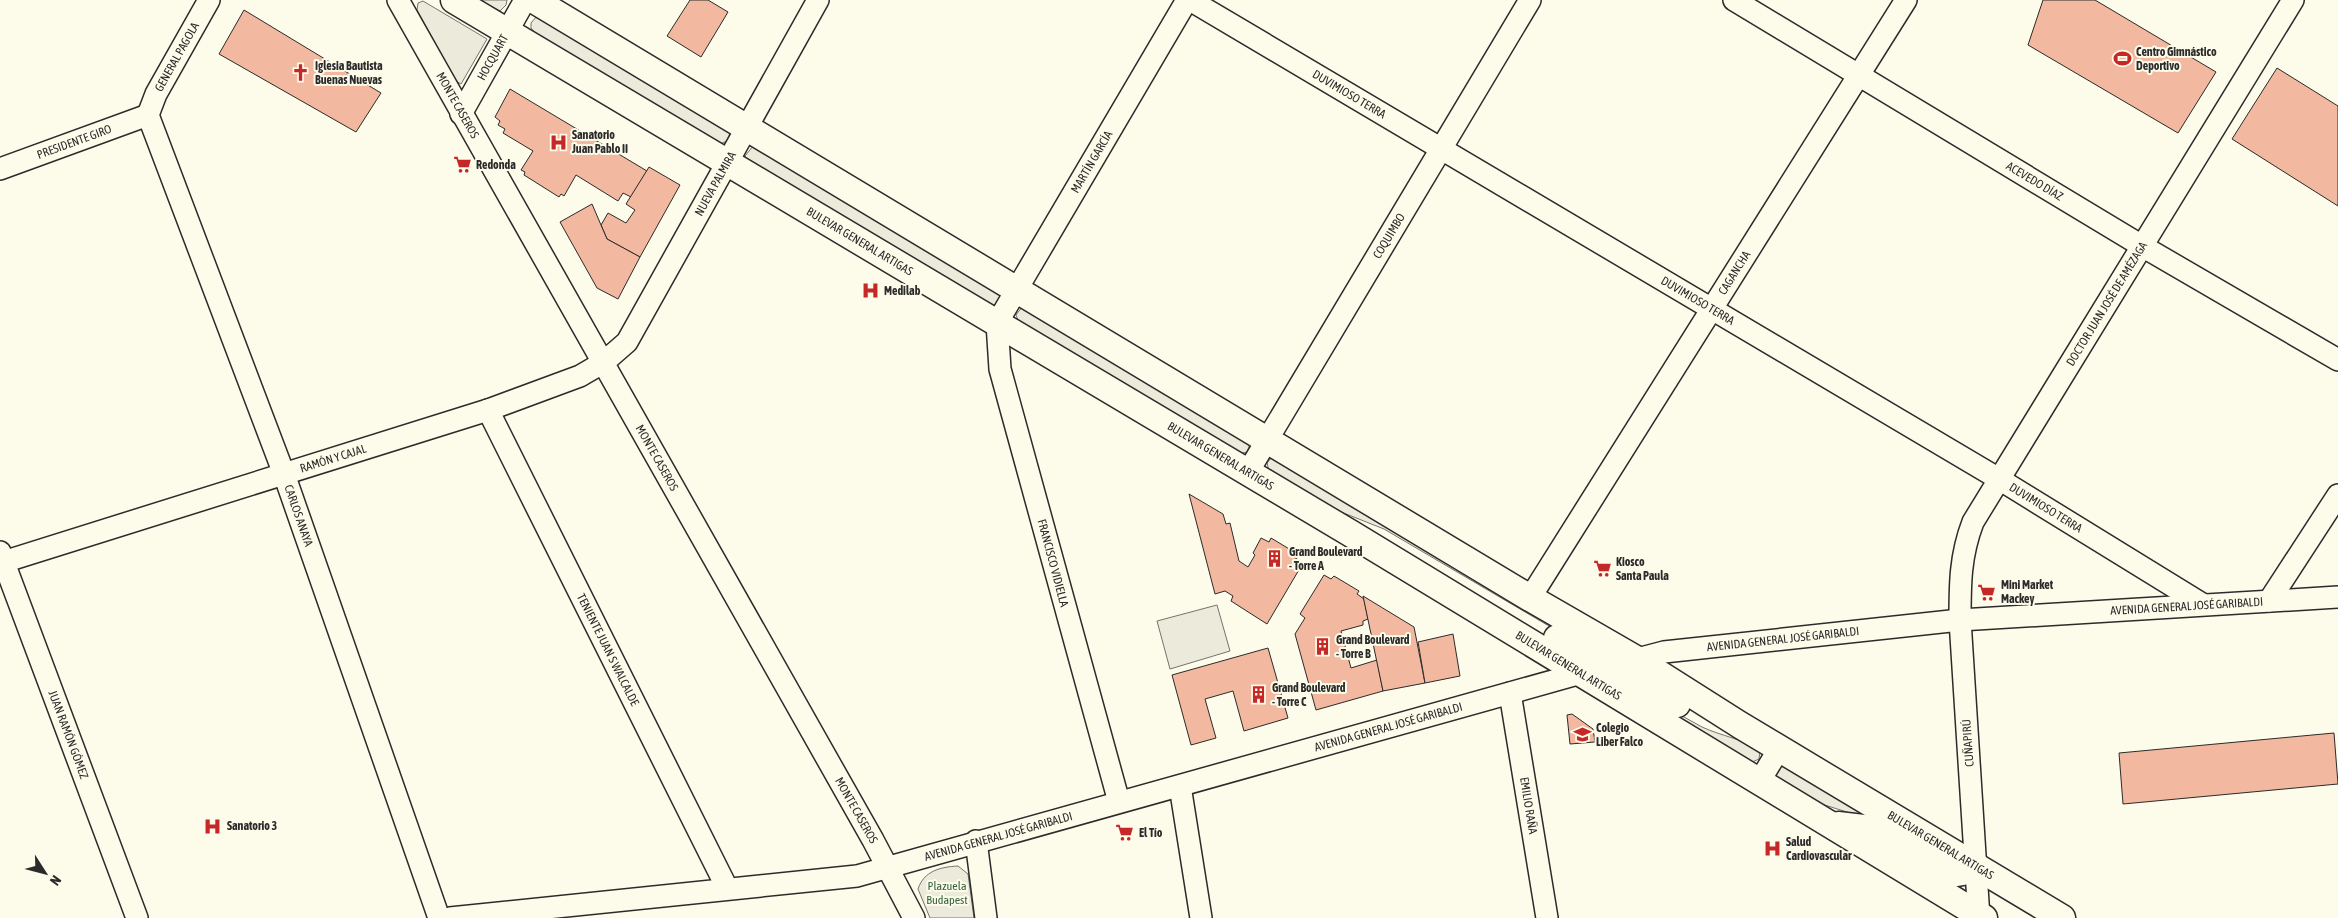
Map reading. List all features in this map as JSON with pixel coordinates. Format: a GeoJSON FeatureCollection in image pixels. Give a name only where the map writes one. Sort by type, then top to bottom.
{"type":"FeatureCollection","features":[{"type":"Feature","properties":{"kind":"main road","name":"BULEVAR GENERAL ARTIGAS"},"geometry":{"type":"LineString","coordinates":[[454,0],[1350,533],[1980,917]]}},
{"type":"Feature","properties":{"kind":"main road","name":"BULEVAR GENERAL ARTIGAS"},"geometry":{"type":"LineString","coordinates":[[534,0],[1530,598],[1636,659],[1779,749],[2062,918]]}},
{"type":"Feature","properties":{"kind":"main road"},"geometry":{"type":"LineString","coordinates":[[1350,533],[1391,541],[1585,654],[1604,659],[1636,659]]}},
{"type":"Feature","properties":{"kind":"main road"},"geometry":{"type":"LineString","coordinates":[[1582,673],[1611,673],[1629,677],[1708,723],[1740,725]]}},
{"type":"Feature","properties":{"kind":"main road"},"geometry":{"type":"LineString","coordinates":[[1825,823],[1872,829],[1937,869],[1951,874],[1963,872],[1976,866]]}},
{"type":"Feature","properties":{"kind":"street","name":"GENERAL PAGOLA"},"geometry":{"type":"LineString","coordinates":[[148,115],[156,94],[209,0]]}},
{"type":"Feature","properties":{"kind":"street","name":"MONTE CASEROS"},"geometry":{"type":"LineString","coordinates":[[398,0],[461,114],[604,362],[887,866],[914,918]]}},
{"type":"Feature","properties":{"kind":"street","name":"HOCQUART"},"geometry":{"type":"LineString","coordinates":[[461,114],[526,0]]}},
{"type":"Feature","properties":{"kind":"street","name":"NUEVA PALMIRA"},"geometry":{"type":"LineString","coordinates":[[604,362],[627,342],[818,0]]}},
{"type":"Feature","properties":{"kind":"street","name":"DUVIMIOSO TERRA"},"geometry":{"type":"LineString","coordinates":[[1189,0],[2000,479],[2202,604]]}},
{"type":"Feature","properties":{"kind":"street","name":"MARTÍN GARCÍA"},"geometry":{"type":"LineString","coordinates":[[997,323],[1189,0]]}},
{"type":"Feature","properties":{"kind":"street","name":"COQUIMBO"},"geometry":{"type":"LineString","coordinates":[[1248,472],[1530,0]]}},
{"type":"Feature","properties":{"kind":"street","name":"ACEVEDO DÍAZ"},"geometry":{"type":"LineString","coordinates":[[1734,0],[2142,246],[2338,360]]}},
{"type":"Feature","properties":{"kind":"street","name":"CAGANCHA"},"geometry":{"type":"LineString","coordinates":[[1530,598],[1713,310],[1906,0]]}},
{"type":"Feature","properties":{"kind":"street","name":"DOCTOR JUAN JOSÉ DE AMÉZAGA"},"geometry":{"type":"LineString","coordinates":[[1960,620],[1960,572],[1965,543],[1973,522],[2293,0]]}},
{"type":"Feature","properties":{"kind":"street","name":"PRESIDENTE GIRO"},"geometry":{"type":"LineString","coordinates":[[0,169],[148,115]]}},
{"type":"Feature","properties":{"kind":"street","name":"CARLOS ANAYA"},"geometry":{"type":"LineString","coordinates":[[148,115],[284,474],[439,918]]}},
{"type":"Feature","properties":{"kind":"street","name":"FRANCISCO VIDIELLA"},"geometry":{"type":"LineString","coordinates":[[997,323],[1000,369],[1119,802]]}},
{"type":"Feature","properties":{"kind":"street","name":"RAMÓN Y CAJAL"},"geometry":{"type":"LineString","coordinates":[[1,559],[284,474],[488,410],[580,376],[604,362]]}},
{"type":"Feature","properties":{"kind":"street","name":"TENIENTE JUAN S WALCALDE"},"geometry":{"type":"LineString","coordinates":[[488,410],[726,888]]}},
{"type":"Feature","properties":{"kind":"street"},"geometry":{"type":"LineString","coordinates":[[2269,601],[2338,495]]}},
{"type":"Feature","properties":{"kind":"street","name":"JUAN RAMÓN GÓMEZ"},"geometry":{"type":"LineString","coordinates":[[1,559],[138,918]]}},
{"type":"Feature","properties":{"kind":"street","name":"AVENIDA GENERAL JOSÉ GARIBALDI"},"geometry":{"type":"LineString","coordinates":[[450,918],[726,888],[857,876],[1510,692],[1664,652],[1960,620],[2338,597]]}},
{"type":"Feature","properties":{"kind":"street","name":"CUÑAPIRÚ"},"geometry":{"type":"LineString","coordinates":[[1960,620],[1980,917]]}},
{"type":"Feature","properties":{"kind":"street","name":"EMILIO RAÑA"},"geometry":{"type":"LineString","coordinates":[[1510,692],[1547,918]]}},
{"type":"Feature","properties":{"kind":"street"},"geometry":{"type":"LineString","coordinates":[[1759,782],[1779,749]]}},
{"type":"Feature","properties":{"kind":"street"},"geometry":{"type":"LineString","coordinates":[[1180,786],[1201,918]]}},
{"type":"Feature","properties":{"kind":"street"},"geometry":{"type":"LineString","coordinates":[[976,841],[986,918]]}},
{"type":"Feature","properties":{"kind":"green space"},"geometry":{"type":"Polygon","coordinates":[[[478,0],[507,0],[506,5],[500,11],[478,0]]]}},
{"type":"Feature","properties":{"kind":"green space"},"geometry":{"type":"Polygon","coordinates":[[[423,1],[487,39],[461,84],[456,81],[417,10],[418,3],[423,1]]]}},
{"type":"Feature","properties":{"kind":"green space"},"geometry":{"type":"Polygon","coordinates":[[[537,16],[730,133],[727,141],[720,144],[536,34],[531,28],[531,23],[537,16]]]}},
{"type":"Feature","properties":{"kind":"green space"},"geometry":{"type":"Polygon","coordinates":[[[754,145],[1001,294],[999,303],[993,305],[747,160],[745,156],[754,145]]]}},
{"type":"Feature","properties":{"kind":"green space"},"geometry":{"type":"Polygon","coordinates":[[[1022,307],[1250,444],[1247,452],[1238,454],[1019,323],[1016,315],[1022,307]]]}},
{"type":"Feature","properties":{"kind":"green space"},"geometry":{"type":"Polygon","coordinates":[[[1272,457],[1584,641],[1588,649],[1384,529],[1326,506],[1269,471],[1267,463],[1272,457]]]}},
{"type":"Feature","properties":{"kind":"green space"},"geometry":{"type":"Polygon","coordinates":[[[1627,683],[1702,727],[1754,747],[1760,751],[1759,759],[1750,763],[1624,687],[1627,683]]]}},
{"type":"Feature","properties":{"kind":"green space"},"geometry":{"type":"Polygon","coordinates":[[[1781,764],[1879,821],[1877,826],[1847,812],[1815,802],[1776,776],[1775,773],[1781,764]]]}},
{"type":"Feature","properties":{"kind":"green space","name":"Plazuela Budapest"},"geometry":{"type":"Polygon","coordinates":[[[958,866],[968,874],[974,918],[930,918],[918,889],[921,883],[924,878],[934,871],[945,867],[958,866]]]}},
{"type":"Feature","properties":{"kind":"shaded area"},"geometry":{"type":"Polygon","coordinates":[[[1217,605],[1230,651],[1170,669],[1157,621],[1217,605]]]}},
{"type":"Feature","properties":{"kind":"building"},"geometry":{"type":"Polygon","coordinates":[[[690,0],[708,0],[728,12],[701,57],[667,36],[690,0]]]}},
{"type":"Feature","properties":{"kind":"building","name":"Centro Gimnástico Deportivo"},"geometry":{"type":"Polygon","coordinates":[[[2043,0],[2095,0],[2216,72],[2178,133],[2028,45],[2043,0]]]}},
{"type":"Feature","properties":{"kind":"building","name":"Iglesia Bautista Buenas Nuevas"},"geometry":{"type":"Polygon","coordinates":[[[244,10],[381,93],[356,132],[219,54],[244,10]]]}},
{"type":"Feature","properties":{"kind":"building"},"geometry":{"type":"Polygon","coordinates":[[[2277,68],[2338,106],[2338,206],[2232,139],[2277,68]]]}},
{"type":"Feature","properties":{"kind":"building","name":"Sanatorio Juan Pablo II"},"geometry":{"type":"Polygon","coordinates":[[[510,89],[647,171],[631,197],[623,193],[618,201],[576,175],[564,196],[561,194],[559,197],[524,175],[525,172],[521,170],[533,151],[503,133],[505,129],[498,125],[500,121],[495,117],[510,89]]]}},
{"type":"Feature","properties":{"kind":"building"},"geometry":{"type":"Polygon","coordinates":[[[649,167],[680,185],[640,257],[607,239],[601,225],[608,213],[626,223],[635,210],[626,204],[649,167]]]}},
{"type":"Feature","properties":{"kind":"building"},"geometry":{"type":"Polygon","coordinates":[[[592,204],[607,239],[640,257],[618,299],[597,288],[560,222],[592,204]]]}},
{"type":"Feature","properties":{"kind":"building","name":"Grand Boulevard - Torre A"},"geometry":{"type":"Polygon","coordinates":[[[1189,494],[1223,514],[1226,524],[1230,523],[1239,561],[1248,567],[1261,538],[1269,542],[1271,538],[1296,553],[1294,557],[1303,563],[1267,624],[1231,601],[1233,596],[1225,591],[1215,594],[1189,494]]]}},
{"type":"Feature","properties":{"kind":"building","name":"Grand Boulevard - Torre B"},"geometry":{"type":"Polygon","coordinates":[[[1324,575],[1331,579],[1334,576],[1359,591],[1357,594],[1364,599],[1368,619],[1363,621],[1363,625],[1341,631],[1351,668],[1377,660],[1383,691],[1316,710],[1295,634],[1305,618],[1300,614],[1324,575]]]}},
{"type":"Feature","properties":{"kind":"building"},"geometry":{"type":"Polygon","coordinates":[[[1363,596],[1414,627],[1425,683],[1383,691],[1363,596]]]}},
{"type":"Feature","properties":{"kind":"building"},"geometry":{"type":"Polygon","coordinates":[[[1453,634],[1460,676],[1425,683],[1418,642],[1453,634]]]}},
{"type":"Feature","properties":{"kind":"building","name":"Grand Boulevard - Torre C"},"geometry":{"type":"Polygon","coordinates":[[[1268,648],[1288,718],[1244,731],[1233,691],[1205,699],[1216,738],[1191,745],[1172,675],[1268,648]]]}},
{"type":"Feature","properties":{"kind":"building","name":"Colegio Liber Falco"},"geometry":{"type":"Polygon","coordinates":[[[1572,714],[1593,729],[1595,742],[1570,744],[1567,715],[1572,714]]]}},
{"type":"Feature","properties":{"kind":"building"},"geometry":{"type":"Polygon","coordinates":[[[2334,733],[2338,784],[2123,804],[2119,753],[2334,733]]]}},
{"type":"Feature","properties":{"kind":"place","name":"Centro Gimnástico Deportivo"},"geometry":{"type":"Point","coordinates":[2122,59]}},
{"type":"Feature","properties":{"kind":"place","name":"Iglesia Bautista Buenas Nuevas"},"geometry":{"type":"Point","coordinates":[301,73]}},
{"type":"Feature","properties":{"kind":"place","name":"Sanatorio Juan Pablo II"},"geometry":{"type":"Point","coordinates":[558,142]}},
{"type":"Feature","properties":{"kind":"place","name":"Redonda"},"geometry":{"type":"Point","coordinates":[462,165]}},
{"type":"Feature","properties":{"kind":"place","name":"Medilab"},"geometry":{"type":"Point","coordinates":[870,291]}},
{"type":"Feature","properties":{"kind":"place","name":"Grand Boulevard - Torre A"},"geometry":{"type":"Point","coordinates":[1275,559]}},
{"type":"Feature","properties":{"kind":"place","name":"Kiosco Santa Paula"},"geometry":{"type":"Point","coordinates":[1602,569]}},
{"type":"Feature","properties":{"kind":"place","name":"Mini Market Mackey"},"geometry":{"type":"Point","coordinates":[1987,592]}},
{"type":"Feature","properties":{"kind":"place","name":"Grand Boulevard - Torre B"},"geometry":{"type":"Point","coordinates":[1322,647]}},
{"type":"Feature","properties":{"kind":"place","name":"Grand Boulevard - Torre C"},"geometry":{"type":"Point","coordinates":[1258,695]}},
{"type":"Feature","properties":{"kind":"place","name":"Colegio Liber Falco"},"geometry":{"type":"Point","coordinates":[1582,735]}},
{"type":"Feature","properties":{"kind":"place","name":"Sanatorio 3"},"geometry":{"type":"Point","coordinates":[213,826]}},
{"type":"Feature","properties":{"kind":"place","name":"El Tío"},"geometry":{"type":"Point","coordinates":[1125,833]}},
{"type":"Feature","properties":{"kind":"place","name":"Salud Cardiovascular"},"geometry":{"type":"Point","coordinates":[1772,849]}}]}
